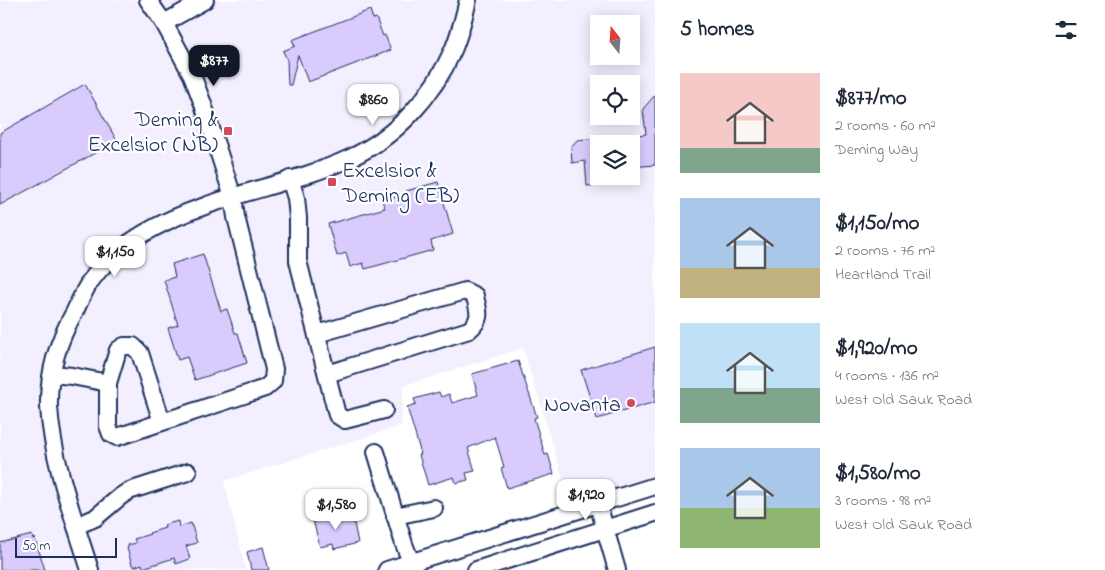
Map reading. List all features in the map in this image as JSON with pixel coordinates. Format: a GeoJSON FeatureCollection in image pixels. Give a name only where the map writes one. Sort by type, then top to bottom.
{"type":"FeatureCollection","features":[{"type":"Feature","properties":{"kind":"street"},"geometry":{"type":"LineString","coordinates":[[148,0],[164,23],[192,75],[203,104],[233,196],[236,217],[274,369],[273,381],[265,388],[117,437],[111,434],[108,426],[108,383],[118,350],[124,346],[133,346],[140,353],[162,422]]}},
{"type":"Feature","properties":{"kind":"street"},"geometry":{"type":"LineString","coordinates":[[164,23],[205,0]]}},
{"type":"Feature","properties":{"kind":"street"},"geometry":{"type":"LineString","coordinates":[[90,570],[68,498],[53,437],[49,406],[52,374],[58,347],[67,324],[92,279],[110,260],[134,240],[159,224],[233,196],[331,166],[351,158],[377,142],[405,120],[420,104],[442,73],[463,23],[468,0]]}},
{"type":"Feature","properties":{"kind":"street"},"geometry":{"type":"LineString","coordinates":[[290,179],[296,198],[298,218],[298,261],[338,415],[345,420],[384,410]]}},
{"type":"Feature","properties":{"kind":"street"},"geometry":{"type":"LineString","coordinates":[[317,334],[465,291],[474,296],[479,315],[476,324],[470,330],[327,374]]}},
{"type":"Feature","properties":{"kind":"street"},"geometry":{"type":"LineString","coordinates":[[52,374],[108,383]]}},
{"type":"Feature","properties":{"kind":"street"},"geometry":{"type":"LineString","coordinates":[[376,452],[404,544],[413,566]]}},
{"type":"Feature","properties":{"kind":"street"},"geometry":{"type":"LineString","coordinates":[[76,526],[95,518],[128,491],[188,472]]}},
{"type":"Feature","properties":{"kind":"street"},"geometry":{"type":"LineString","coordinates":[[387,570],[413,566],[655,486]]}},
{"type":"Feature","properties":{"kind":"street"},"geometry":{"type":"LineString","coordinates":[[598,504],[617,570]]}},
{"type":"Feature","properties":{"kind":"street"},"geometry":{"type":"LineString","coordinates":[[395,516],[434,508]]}},
{"type":"Feature","properties":{"kind":"street"},"geometry":{"type":"LineString","coordinates":[[476,570],[655,513]]}},
{"type":"Feature","properties":{"kind":"shaded area"},"geometry":{"type":"Polygon","coordinates":[[[0,0],[655,0],[655,486],[573,512],[523,348],[403,386],[401,426],[224,481],[246,570],[0,570],[0,0]]]}},
{"type":"Feature","properties":{"kind":"building"},"geometry":{"type":"Polygon","coordinates":[[[370,10],[373,19],[376,18],[383,36],[385,35],[391,50],[308,82],[298,55],[291,85],[288,85],[287,60],[283,51],[295,46],[292,40],[370,10]]]}},
{"type":"Feature","properties":{"kind":"building"},"geometry":{"type":"Polygon","coordinates":[[[85,84],[117,141],[0,205],[0,133],[85,84]]]}},
{"type":"Feature","properties":{"kind":"building"},"geometry":{"type":"Polygon","coordinates":[[[655,95],[655,165],[640,166],[638,135],[646,134],[643,109],[655,95]]]}},
{"type":"Feature","properties":{"kind":"building"},"geometry":{"type":"Polygon","coordinates":[[[590,139],[590,185],[599,185],[587,186],[585,161],[572,163],[571,147],[577,140],[590,139]]]}},
{"type":"Feature","properties":{"kind":"building"},"geometry":{"type":"Polygon","coordinates":[[[438,182],[453,234],[431,241],[433,250],[365,269],[363,263],[350,267],[346,253],[337,256],[328,224],[385,208],[382,201],[406,194],[406,191],[438,182]]]}},
{"type":"Feature","properties":{"kind":"building"},"geometry":{"type":"Polygon","coordinates":[[[203,254],[221,311],[227,309],[235,333],[238,333],[247,363],[195,380],[187,357],[178,360],[168,328],[178,325],[164,280],[175,277],[172,264],[203,254]]]}},
{"type":"Feature","properties":{"kind":"building"},"geometry":{"type":"Polygon","coordinates":[[[655,347],[655,402],[597,419],[581,370],[655,347]]]}},
{"type":"Feature","properties":{"kind":"building"},"geometry":{"type":"Polygon","coordinates":[[[518,361],[537,417],[534,418],[545,455],[548,454],[554,474],[507,488],[501,468],[504,467],[495,437],[468,448],[475,471],[466,473],[468,480],[456,483],[454,477],[428,485],[407,407],[416,404],[414,399],[439,392],[441,397],[449,394],[452,403],[478,395],[472,374],[518,361]]]}},
{"type":"Feature","properties":{"kind":"building"},"geometry":{"type":"Polygon","coordinates":[[[352,513],[358,543],[334,549],[333,544],[320,547],[313,520],[327,517],[328,519],[352,513]]]}},
{"type":"Feature","properties":{"kind":"building"},"geometry":{"type":"Polygon","coordinates":[[[178,521],[179,527],[191,523],[197,543],[186,546],[190,559],[176,564],[174,558],[143,568],[142,564],[134,567],[132,565],[127,548],[128,545],[136,543],[134,539],[165,528],[164,525],[178,521]]]}},
{"type":"Feature","properties":{"kind":"building"},"geometry":{"type":"Polygon","coordinates":[[[32,535],[33,539],[35,538],[45,570],[0,570],[0,543],[32,535]]]}},
{"type":"Feature","properties":{"kind":"building"},"geometry":{"type":"Polygon","coordinates":[[[263,547],[269,570],[251,570],[247,552],[263,547]]]}},
{"type":"Feature","properties":{"kind":"place","name":"Deming & Excelsior (NB)"},"geometry":{"type":"Point","coordinates":[228,131]}},
{"type":"Feature","properties":{"kind":"place","name":"Excelsior & Deming (EB)"},"geometry":{"type":"Point","coordinates":[332,182]}},
{"type":"Feature","properties":{"kind":"place","name":"Novanta"},"geometry":{"type":"Point","coordinates":[631,403]}}]}
